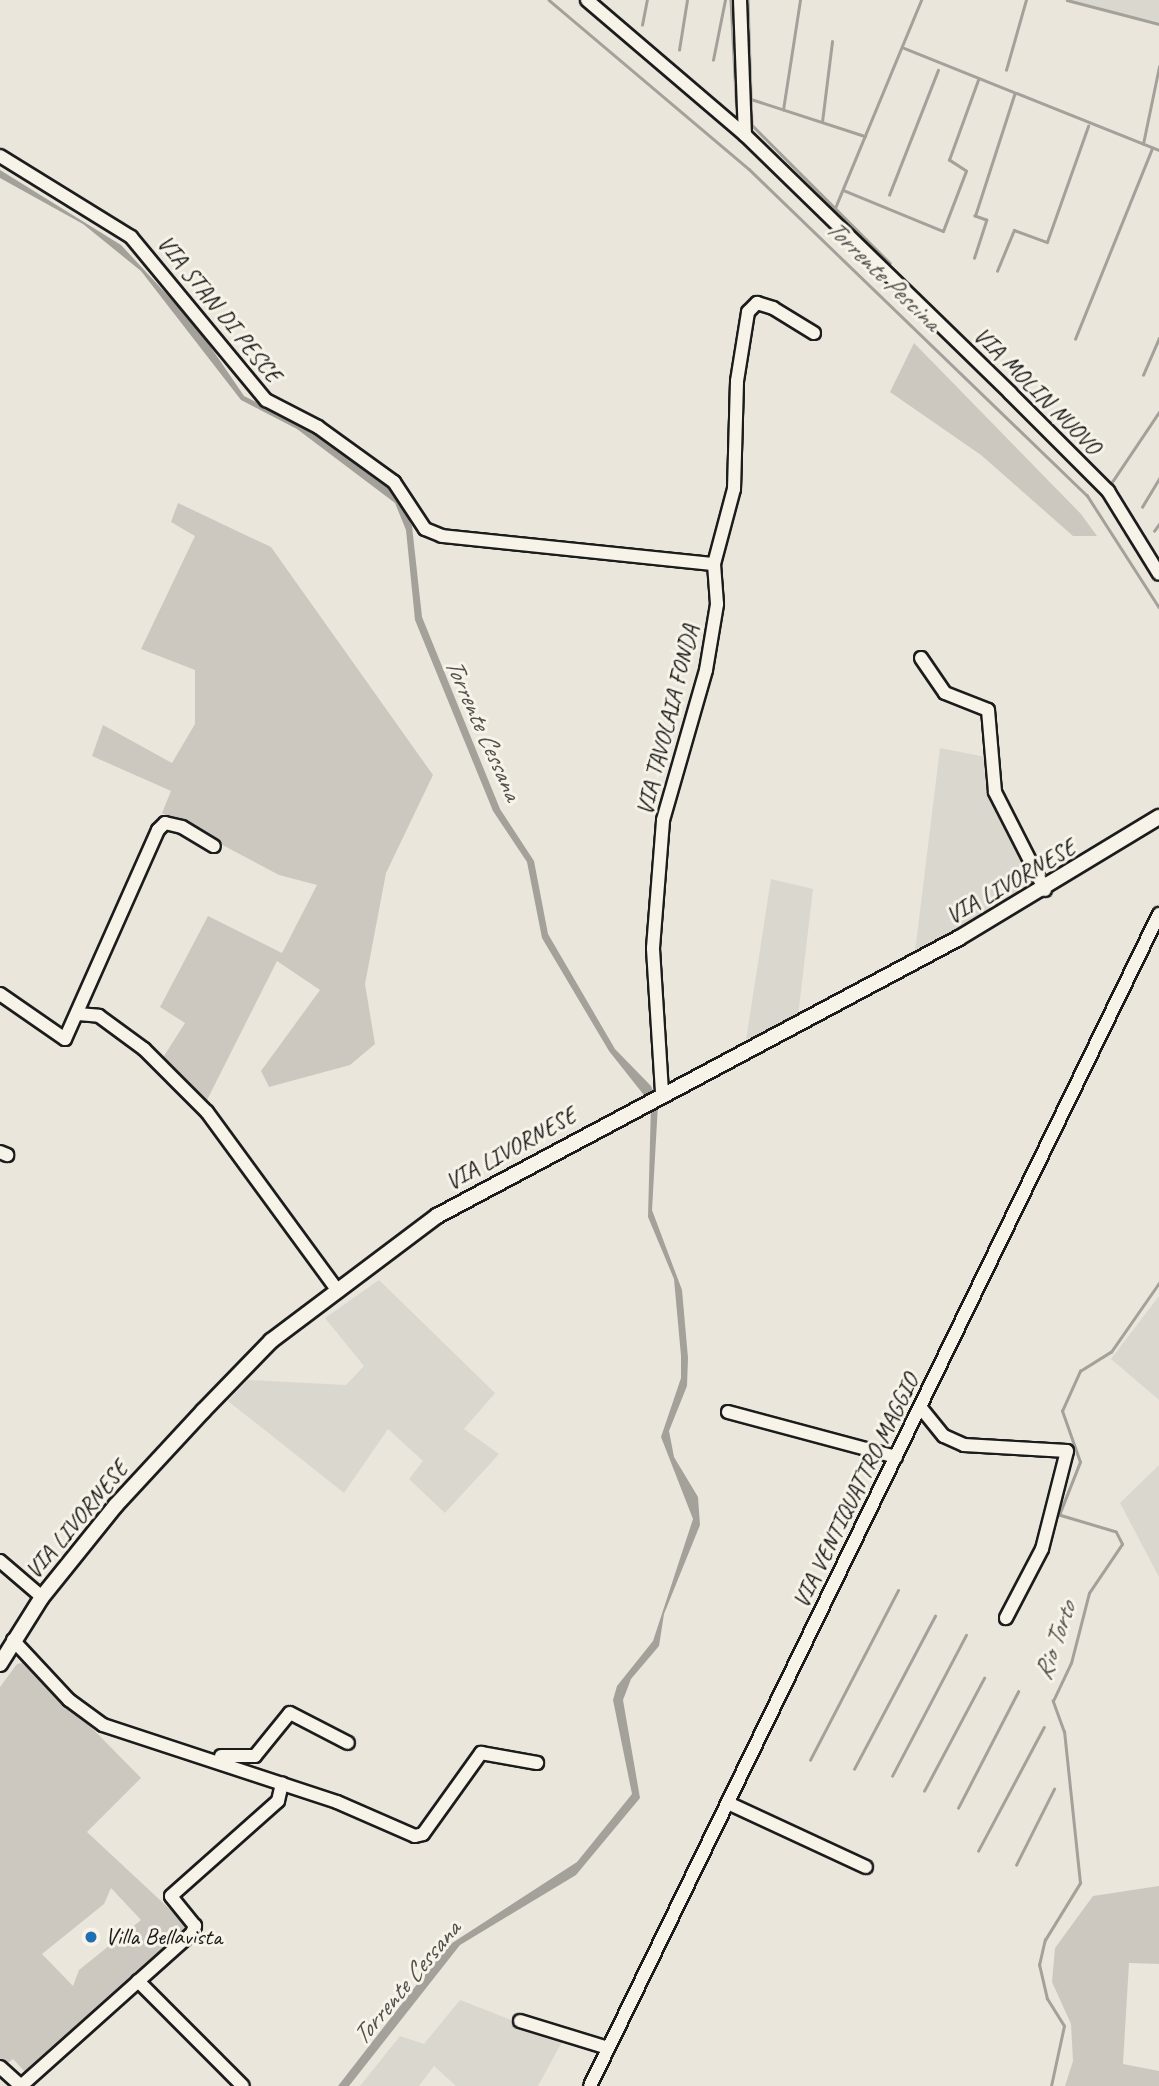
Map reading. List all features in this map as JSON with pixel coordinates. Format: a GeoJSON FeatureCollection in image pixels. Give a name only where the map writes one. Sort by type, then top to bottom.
{"type":"FeatureCollection","features":[{"type":"Feature","properties":{"kind":"main road","name":"VIA LIVORNESE"},"geometry":{"type":"LineString","coordinates":[[0,1664],[42,1597],[203,1411],[271,1341],[438,1216],[642,1102],[1045,890],[1159,817]]}},
{"type":"Feature","properties":{"kind":"street","name":"VIA MOLIN NUOVO"},"geometry":{"type":"LineString","coordinates":[[587,0],[745,135],[1108,491],[1159,574]]}},
{"type":"Feature","properties":{"kind":"street"},"geometry":{"type":"LineString","coordinates":[[740,0],[745,135]]}},
{"type":"Feature","properties":{"kind":"street","name":"VIA STAN DI PESCE"},"geometry":{"type":"LineString","coordinates":[[0,156],[131,237],[266,400],[318,427],[394,482],[425,529],[442,536],[714,564]]}},
{"type":"Feature","properties":{"kind":"street","name":"VIA TAVOLAIA FONDA"},"geometry":{"type":"LineString","coordinates":[[660,1093],[653,948],[663,820],[706,670],[717,604],[714,564],[734,489],[737,381],[748,312],[757,303],[773,308],[814,333]]}},
{"type":"Feature","properties":{"kind":"street"},"geometry":{"type":"LineString","coordinates":[[921,658],[945,693],[988,710],[995,792],[1045,890]]}},
{"type":"Feature","properties":{"kind":"street"},"geometry":{"type":"LineString","coordinates":[[0,994],[58,1039],[69,1034],[158,830],[165,823],[182,827],[214,846]]}},
{"type":"Feature","properties":{"kind":"street","name":"VIA VENTIQUATTRO MAGGIO"},"geometry":{"type":"LineString","coordinates":[[590,2086],[1159,914]]}},
{"type":"Feature","properties":{"kind":"street"},"geometry":{"type":"LineString","coordinates":[[78,1014],[99,1016],[144,1049],[207,1112],[338,1291]]}},
{"type":"Feature","properties":{"kind":"street"},"geometry":{"type":"LineString","coordinates":[[921,1408],[944,1436],[964,1445],[1066,1451],[1069,1461],[1042,1549],[1006,1618]]}},
{"type":"Feature","properties":{"kind":"street"},"geometry":{"type":"LineString","coordinates":[[728,1412],[896,1457]]}},
{"type":"Feature","properties":{"kind":"street"},"geometry":{"type":"LineString","coordinates":[[0,1561],[42,1597]]}},
{"type":"Feature","properties":{"kind":"street"},"geometry":{"type":"LineString","coordinates":[[13,1640],[94,1720],[282,1783],[415,1836],[423,1834],[481,1753],[537,1763]]}},
{"type":"Feature","properties":{"kind":"street"},"geometry":{"type":"LineString","coordinates":[[176,1749],[232,1759],[255,1756],[289,1713],[348,1743]]}},
{"type":"Feature","properties":{"kind":"street"},"geometry":{"type":"LineString","coordinates":[[0,2067],[21,2086],[195,1926],[171,1896],[278,1801],[282,1783]]}},
{"type":"Feature","properties":{"kind":"street"},"geometry":{"type":"LineString","coordinates":[[728,1802],[866,1867]]}},
{"type":"Feature","properties":{"kind":"street"},"geometry":{"type":"LineString","coordinates":[[138,1981],[243,2086]]}},
{"type":"Feature","properties":{"kind":"street"},"geometry":{"type":"LineString","coordinates":[[520,2021],[608,2048]]}},
{"type":"Feature","properties":{"kind":"shaded area"},"geometry":{"type":"Polygon","coordinates":[[[1069,0],[1159,0],[1159,22],[1069,2],[1069,0]]]}},
{"type":"Feature","properties":{"kind":"shaded area"},"geometry":{"type":"Polygon","coordinates":[[[0,170],[121,245],[197,327],[244,396],[303,426],[396,493],[412,526],[422,617],[500,809],[534,861],[548,934],[615,1049],[651,1086],[658,1104],[652,1210],[682,1290],[688,1358],[687,1386],[669,1431],[674,1457],[698,1497],[700,1525],[664,1614],[659,1646],[631,1679],[623,1700],[640,1798],[576,1875],[460,1945],[349,2086],[338,2086],[446,1947],[577,1862],[632,1794],[613,1700],[617,1686],[653,1641],[693,1519],[661,1437],[681,1378],[681,1356],[674,1279],[648,1217],[651,1104],[609,1051],[542,938],[527,862],[493,811],[415,620],[406,530],[395,503],[297,429],[241,400],[141,271],[83,224],[0,178],[0,170]]]}},
{"type":"Feature","properties":{"kind":"shaded area"},"geometry":{"type":"Polygon","coordinates":[[[914,343],[1081,514],[1097,536],[1073,536],[981,455],[890,392],[914,343]]]}},
{"type":"Feature","properties":{"kind":"shaded area"},"geometry":{"type":"Polygon","coordinates":[[[178,503],[271,547],[433,775],[386,873],[365,984],[375,1044],[350,1065],[269,1087],[261,1071],[320,990],[277,961],[205,1104],[162,1059],[185,1023],[160,1007],[208,916],[282,953],[317,885],[279,875],[162,813],[171,791],[92,756],[103,725],[172,763],[195,724],[195,670],[141,649],[195,536],[171,522],[178,503]]]}},
{"type":"Feature","properties":{"kind":"shaded area"},"geometry":{"type":"Polygon","coordinates":[[[940,748],[986,757],[989,784],[1033,888],[915,952],[940,748]]]}},
{"type":"Feature","properties":{"kind":"shaded area"},"geometry":{"type":"Polygon","coordinates":[[[771,879],[813,889],[798,1016],[746,1040],[771,879]]]}},
{"type":"Feature","properties":{"kind":"shaded area"},"geometry":{"type":"Polygon","coordinates":[[[379,1280],[495,1393],[464,1429],[499,1454],[445,1513],[409,1479],[423,1461],[388,1429],[344,1493],[228,1401],[248,1380],[346,1385],[364,1366],[325,1318],[379,1280]]]}},
{"type":"Feature","properties":{"kind":"shaded area"},"geometry":{"type":"Polygon","coordinates":[[[1159,1296],[1159,1400],[1111,1359],[1159,1296]]]}},
{"type":"Feature","properties":{"kind":"shaded area"},"geometry":{"type":"Polygon","coordinates":[[[1159,1465],[1159,1577],[1120,1503],[1159,1465]]]}},
{"type":"Feature","properties":{"kind":"shaded area"},"geometry":{"type":"Polygon","coordinates":[[[27,1662],[141,1778],[87,1832],[190,1928],[27,2074],[13,2059],[5,2065],[0,2061],[0,1687],[17,1664],[27,1662]],[[111,1888],[104,1904],[42,1954],[73,1986],[79,1970],[141,1920],[111,1888]]]}},
{"type":"Feature","properties":{"kind":"shaded area"},"geometry":{"type":"Polygon","coordinates":[[[1159,1886],[1159,1964],[1129,1963],[1123,2064],[1159,2071],[1159,2086],[1065,2086],[1073,2061],[1071,2024],[1052,1982],[1055,1948],[1093,1896],[1159,1886]]]}},
{"type":"Feature","properties":{"kind":"shaded area"},"geometry":{"type":"Polygon","coordinates":[[[460,2000],[563,2040],[538,2086],[456,2086],[434,2066],[419,2086],[360,2086],[400,2036],[424,2044],[460,2000]]]}},
{"type":"Feature","properties":{"kind":"waterway","name":"Torrente Pescina"},"geometry":{"type":"LineString","coordinates":[[549,0],[749,169],[1087,495],[1159,607]]}},
{"type":"Feature","properties":{"kind":"waterway"},"geometry":{"type":"LineString","coordinates":[[642,25],[647,0]]}},
{"type":"Feature","properties":{"kind":"waterway"},"geometry":{"type":"LineString","coordinates":[[679,50],[687,0]]}},
{"type":"Feature","properties":{"kind":"waterway"},"geometry":{"type":"LineString","coordinates":[[713,60],[725,0]]}},
{"type":"Feature","properties":{"kind":"waterway"},"geometry":{"type":"LineString","coordinates":[[731,0],[737,116]]}},
{"type":"Feature","properties":{"kind":"waterway"},"geometry":{"type":"LineString","coordinates":[[748,0],[752,125],[890,263]]}},
{"type":"Feature","properties":{"kind":"waterway"},"geometry":{"type":"LineString","coordinates":[[783,110],[800,0]]}},
{"type":"Feature","properties":{"kind":"waterway"},"geometry":{"type":"LineString","coordinates":[[835,208],[921,0]]}},
{"type":"Feature","properties":{"kind":"waterway"},"geometry":{"type":"LineString","coordinates":[[1006,70],[1026,0]]}},
{"type":"Feature","properties":{"kind":"waterway"},"geometry":{"type":"LineString","coordinates":[[1067,0],[1159,24]]}},
{"type":"Feature","properties":{"kind":"waterway"},"geometry":{"type":"LineString","coordinates":[[822,122],[832,42]]}},
{"type":"Feature","properties":{"kind":"waterway"},"geometry":{"type":"LineString","coordinates":[[904,48],[1159,150]]}},
{"type":"Feature","properties":{"kind":"waterway"},"geometry":{"type":"LineString","coordinates":[[1143,144],[1159,67]]}},
{"type":"Feature","properties":{"kind":"waterway"},"geometry":{"type":"LineString","coordinates":[[889,195],[938,70]]}},
{"type":"Feature","properties":{"kind":"waterway"},"geometry":{"type":"LineString","coordinates":[[843,190],[943,231],[966,171],[949,160],[978,80]]}},
{"type":"Feature","properties":{"kind":"waterway"},"geometry":{"type":"LineString","coordinates":[[974,258],[986,220],[975,216],[1014,95]]}},
{"type":"Feature","properties":{"kind":"waterway"},"geometry":{"type":"LineString","coordinates":[[751,99],[865,136]]}},
{"type":"Feature","properties":{"kind":"waterway"},"geometry":{"type":"LineString","coordinates":[[997,271],[1014,230],[1047,242],[1088,126]]}},
{"type":"Feature","properties":{"kind":"waterway"},"geometry":{"type":"LineString","coordinates":[[1075,339],[1152,148]]}},
{"type":"Feature","properties":{"kind":"waterway"},"geometry":{"type":"LineString","coordinates":[[1143,375],[1159,338]]}},
{"type":"Feature","properties":{"kind":"waterway"},"geometry":{"type":"LineString","coordinates":[[1110,485],[1159,412]]}},
{"type":"Feature","properties":{"kind":"waterway"},"geometry":{"type":"LineString","coordinates":[[1142,507],[1159,479]]}},
{"type":"Feature","properties":{"kind":"waterway"},"geometry":{"type":"LineString","coordinates":[[1154,531],[1159,524]]}},
{"type":"Feature","properties":{"kind":"waterway","name":"Rio Torto"},"geometry":{"type":"LineString","coordinates":[[1051,2086],[1064,2026],[1047,1999],[1039,1965],[1045,1940],[1080,1883],[1064,1732],[1053,1701],[1071,1663],[1089,1593],[1122,1544],[1116,1532],[1059,1515],[1080,1462],[1062,1411],[1080,1371],[1111,1352],[1159,1283]]}},
{"type":"Feature","properties":{"kind":"waterway"},"geometry":{"type":"LineString","coordinates":[[810,1760],[898,1590]]}},
{"type":"Feature","properties":{"kind":"waterway"},"geometry":{"type":"LineString","coordinates":[[854,1769],[935,1616]]}},
{"type":"Feature","properties":{"kind":"waterway"},"geometry":{"type":"LineString","coordinates":[[892,1776],[966,1635]]}},
{"type":"Feature","properties":{"kind":"waterway"},"geometry":{"type":"LineString","coordinates":[[924,1791],[984,1678]]}},
{"type":"Feature","properties":{"kind":"waterway"},"geometry":{"type":"LineString","coordinates":[[958,1808],[1018,1692]]}},
{"type":"Feature","properties":{"kind":"waterway"},"geometry":{"type":"LineString","coordinates":[[978,1851],[1044,1727]]}},
{"type":"Feature","properties":{"kind":"waterway"},"geometry":{"type":"LineString","coordinates":[[1016,1865],[1054,1789]]}},
{"type":"Feature","properties":{"kind":"place","name":"Villa Bellavista"},"geometry":{"type":"Point","coordinates":[91,1937]}},
{"type":"Feature","properties":{"kind":"water label","name":"Torrente Cessana"},"geometry":{"type":"Point","coordinates":[483,729]}},
{"type":"Feature","properties":{"kind":"water label","name":"Torrente Cessana"},"geometry":{"type":"Point","coordinates":[406,1983]}}]}
